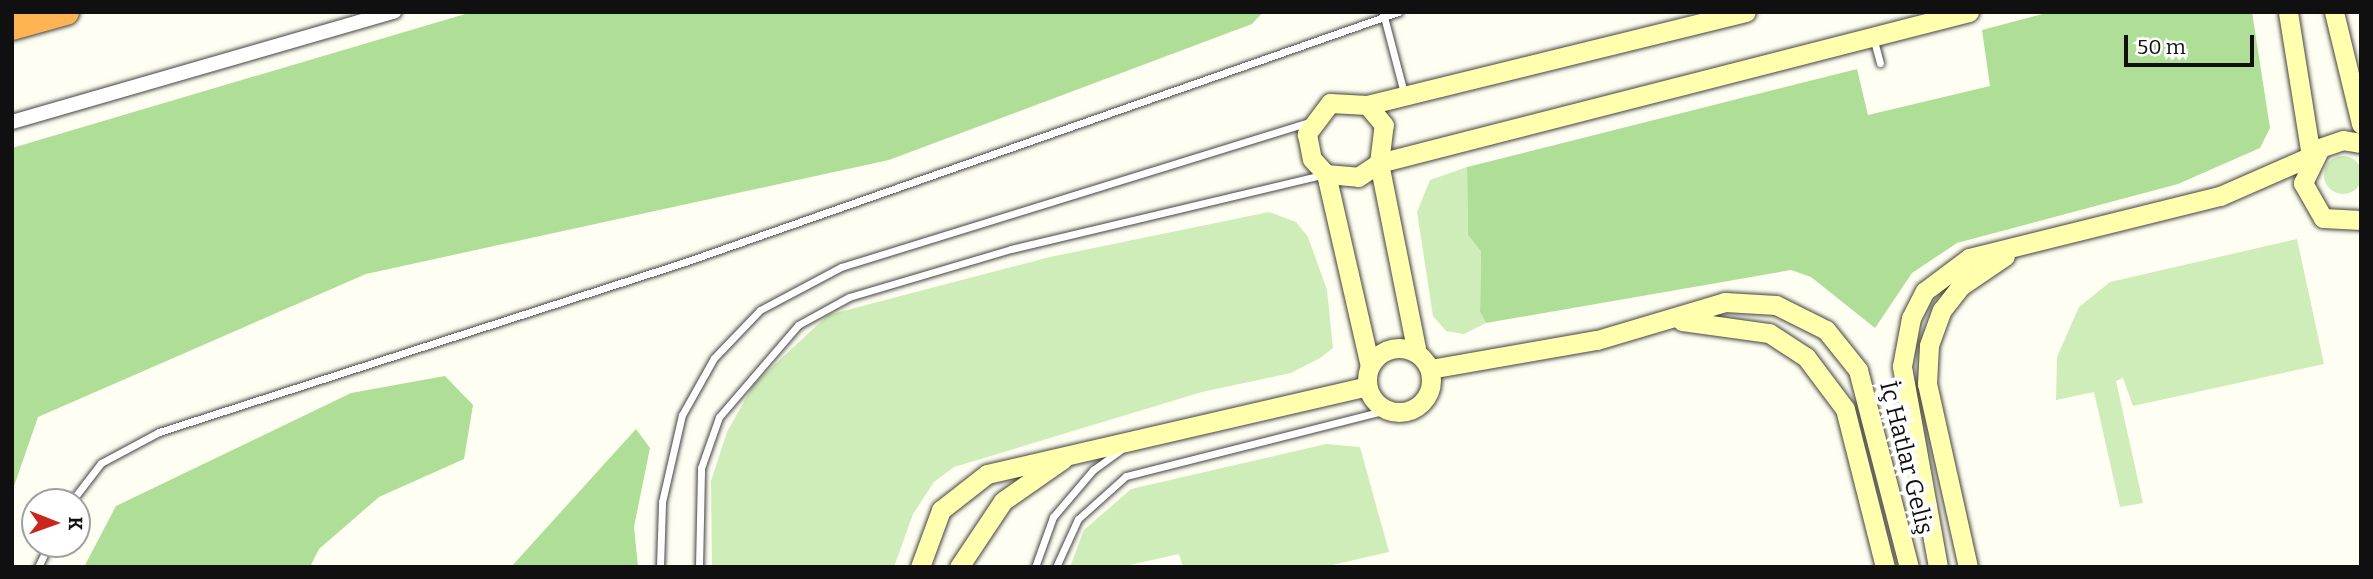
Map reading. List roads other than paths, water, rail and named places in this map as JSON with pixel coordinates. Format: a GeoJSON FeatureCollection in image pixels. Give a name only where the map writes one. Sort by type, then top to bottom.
{"type":"FeatureCollection","features":[{"type":"Feature","properties":{"kind":"highway"},"geometry":{"type":"LineString","coordinates":[[12,27],[66,12]]}},
{"type":"Feature","properties":{"kind":"street"},"geometry":{"type":"LineString","coordinates":[[12,122],[394,12]]}},
{"type":"Feature","properties":{"kind":"street"},"geometry":{"type":"LineString","coordinates":[[1367,105],[1384,125],[1379,163],[1416,353],[1430,369],[1426,400],[1408,412],[1387,410],[1367,386],[1370,366],[1326,174],[1308,147],[1311,121],[1342,100],[1367,105],[1746,12]]}},
{"type":"Feature","properties":{"kind":"street"},"geometry":{"type":"LineString","coordinates":[[1326,174],[1358,177],[1379,163],[1969,12]]}},
{"type":"Feature","properties":{"kind":"street"},"geometry":{"type":"LineString","coordinates":[[2288,12],[2311,156],[2302,183],[2312,209],[2336,223],[2361,220]]}},
{"type":"Feature","properties":{"kind":"street"},"geometry":{"type":"LineString","coordinates":[[2333,12],[2361,124]]}},
{"type":"Feature","properties":{"kind":"street"},"geometry":{"type":"LineString","coordinates":[[1938,567],[1905,393],[1903,344],[1911,318],[1925,291],[1969,258],[2060,232],[2220,196],[2311,156],[2331,142],[2361,143]]}},
{"type":"Feature","properties":{"kind":"street"},"geometry":{"type":"LineString","coordinates":[[1968,567],[1927,384],[1929,345],[1942,310],[1961,286],[1987,264],[2060,232]]}},
{"type":"Feature","properties":{"kind":"street","name":"İç Hatlar Geliş"},"geometry":{"type":"LineString","coordinates":[[1672,321],[1725,302],[1776,304],[1826,330],[1858,370],[1909,567]]}},
{"type":"Feature","properties":{"kind":"street"},"geometry":{"type":"LineString","coordinates":[[1430,369],[1672,321],[1769,333],[1806,357],[1844,409],[1885,567]]}},
{"type":"Feature","properties":{"kind":"street"},"geometry":{"type":"LineString","coordinates":[[1370,366],[1386,351],[1416,353]]}},
{"type":"Feature","properties":{"kind":"street"},"geometry":{"type":"LineString","coordinates":[[920,567],[941,510],[966,487],[987,474],[1367,386]]}},
{"type":"Feature","properties":{"kind":"street"},"geometry":{"type":"LineString","coordinates":[[959,567],[1003,501],[1073,453]]}},
{"type":"Feature","properties":{"kind":"lane"},"geometry":{"type":"LineString","coordinates":[[82,488],[101,463],[159,432],[685,262],[1383,14],[1398,12]]}},
{"type":"Feature","properties":{"kind":"lane"},"geometry":{"type":"LineString","coordinates":[[1383,14],[1405,96]]}},
{"type":"Feature","properties":{"kind":"lane"},"geometry":{"type":"LineString","coordinates":[[1872,36],[1880,63]]}},
{"type":"Feature","properties":{"kind":"lane"},"geometry":{"type":"LineString","coordinates":[[660,567],[665,480],[682,415],[715,358],[760,310],[841,267],[1311,121]]}},
{"type":"Feature","properties":{"kind":"lane"},"geometry":{"type":"LineString","coordinates":[[699,567],[701,468],[719,417],[798,326],[849,297],[1011,249],[1326,174]]}},
{"type":"Feature","properties":{"kind":"lane"},"geometry":{"type":"LineString","coordinates":[[1056,567],[1078,519],[1126,476],[1387,410]]}},
{"type":"Feature","properties":{"kind":"lane"},"geometry":{"type":"LineString","coordinates":[[1035,567],[1054,517],[1071,493],[1116,453],[1157,434]]}}]}
